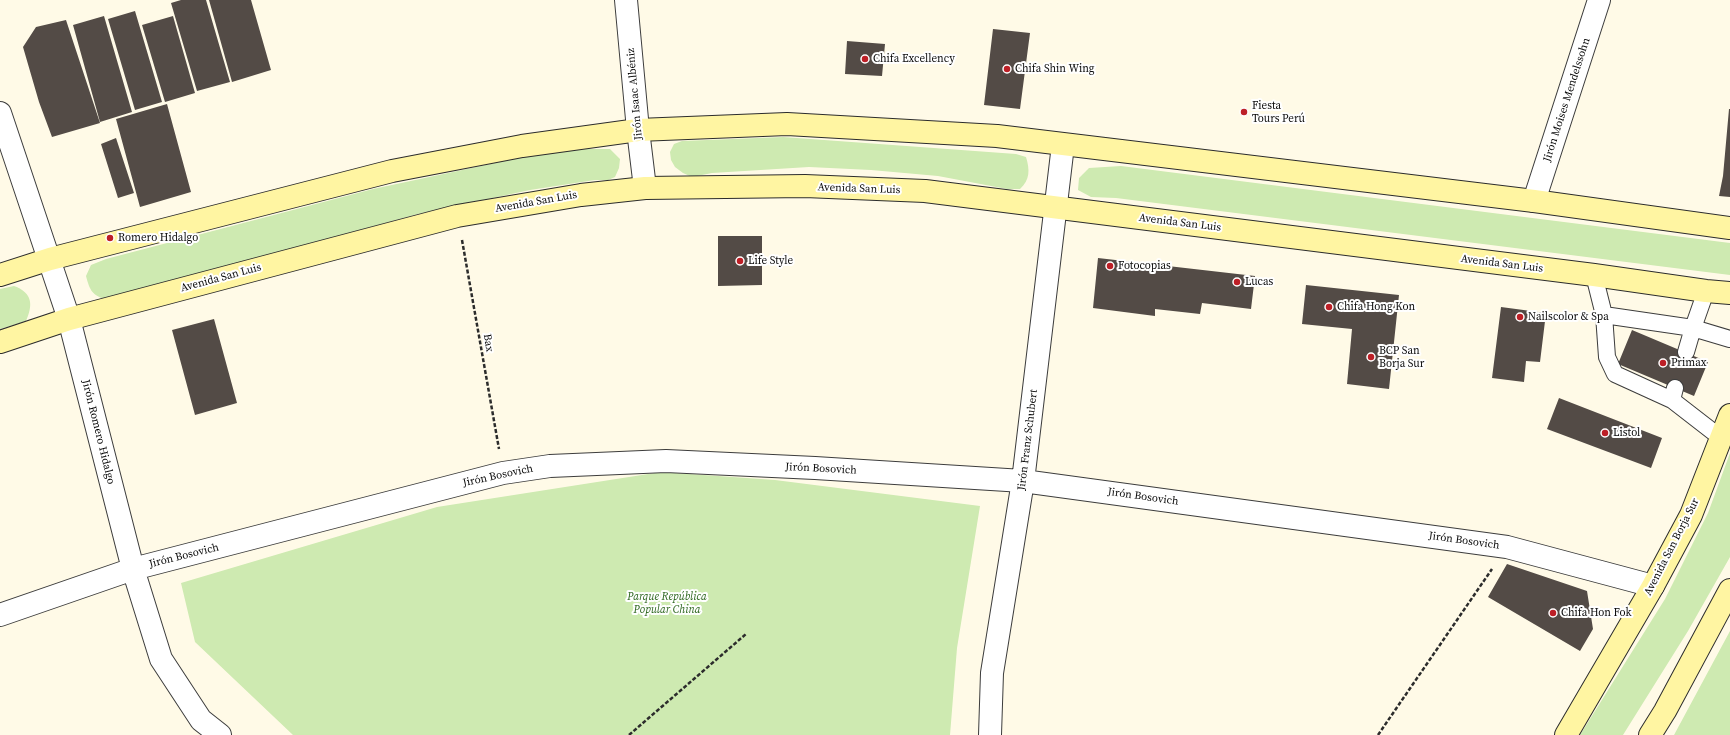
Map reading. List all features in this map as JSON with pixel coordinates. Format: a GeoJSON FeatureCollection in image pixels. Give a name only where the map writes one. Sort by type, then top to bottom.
{"type":"FeatureCollection","features":[{"type":"Feature","properties":{"kind":"main road"},"geometry":{"type":"LineString","coordinates":[[0,275],[50,259],[392,171],[522,146],[638,130],[787,124],[996,136],[1534,201],[1730,228]]}},
{"type":"Feature","properties":{"kind":"main road","name":"Avenida San Luis"},"geometry":{"type":"LineString","coordinates":[[0,342],[69,319],[457,216],[581,194],[645,188],[806,186],[925,191],[1730,293]]}},
{"type":"Feature","properties":{"kind":"main road","name":"Avenida San Borja Sur"},"geometry":{"type":"LineString","coordinates":[[1566,735],[1653,586],[1691,515],[1730,415]]}},
{"type":"Feature","properties":{"kind":"main road"},"geometry":{"type":"LineString","coordinates":[[1650,735],[1665,711],[1730,590]]}},
{"type":"Feature","properties":{"kind":"street","name":"Jirón Isaac Albéniz"},"geometry":{"type":"LineString","coordinates":[[626,0],[645,188]]}},
{"type":"Feature","properties":{"kind":"street","name":"Jirón Moises Mendelssohn"},"geometry":{"type":"LineString","coordinates":[[1534,201],[1599,0]]}},
{"type":"Feature","properties":{"kind":"street","name":"Jirón Romero Hidalgo"},"geometry":{"type":"LineString","coordinates":[[0,113],[69,319],[133,568],[161,659],[201,720],[220,735]]}},
{"type":"Feature","properties":{"kind":"street","name":"Jirón Franz Schubert"},"geometry":{"type":"LineString","coordinates":[[990,735],[992,673],[1023,481],[1063,145]]}},
{"type":"Feature","properties":{"kind":"street","name":"Jirón Bosovich"},"geometry":{"type":"LineString","coordinates":[[0,615],[133,568],[503,473],[550,466],[666,461],[1023,481],[1508,547],[1653,586]]}},
{"type":"Feature","properties":{"kind":"lane"},"geometry":{"type":"LineString","coordinates":[[1594,275],[1604,315],[1607,357],[1615,374],[1673,394],[1722,438]]}},
{"type":"Feature","properties":{"kind":"lane"},"geometry":{"type":"LineString","coordinates":[[1686,352],[1706,291]]}},
{"type":"Feature","properties":{"kind":"lane"},"geometry":{"type":"LineString","coordinates":[[1604,315],[1693,328],[1730,339]]}},
{"type":"Feature","properties":{"kind":"path","name":"Bax"},"geometry":{"type":"LineString","coordinates":[[457,216],[503,473]]}},
{"type":"Feature","properties":{"kind":"path"},"geometry":{"type":"LineString","coordinates":[[1378,735],[1508,547]]}},
{"type":"Feature","properties":{"kind":"path"},"geometry":{"type":"LineString","coordinates":[[629,735],[746,634]]}},
{"type":"Feature","properties":{"kind":"green space"},"geometry":{"type":"Polygon","coordinates":[[[783,137],[1016,154],[1026,157],[1028,174],[1026,182],[1020,189],[1007,189],[938,176],[871,170],[809,167],[712,173],[692,177],[675,167],[671,160],[670,152],[674,144],[682,141],[783,137]]]}},
{"type":"Feature","properties":{"kind":"green space"},"geometry":{"type":"Polygon","coordinates":[[[586,149],[610,149],[620,159],[619,168],[615,177],[608,180],[595,180],[530,190],[418,214],[107,300],[92,292],[86,276],[91,265],[106,259],[373,189],[528,156],[586,149]]]}},
{"type":"Feature","properties":{"kind":"green space"},"geometry":{"type":"Polygon","coordinates":[[[1121,166],[1730,243],[1730,275],[1116,198],[1091,197],[1078,190],[1079,178],[1089,168],[1121,166]]]}},
{"type":"Feature","properties":{"kind":"green space"},"geometry":{"type":"Polygon","coordinates":[[[14,286],[25,292],[28,296],[30,300],[30,310],[26,321],[0,329],[0,289],[14,286]]]}},
{"type":"Feature","properties":{"kind":"green space"},"geometry":{"type":"Polygon","coordinates":[[[1730,453],[1730,557],[1688,631],[1623,735],[1580,735],[1665,599],[1708,513],[1730,453]]]}},
{"type":"Feature","properties":{"kind":"green space","name":"Parque República Popular China"},"geometry":{"type":"Polygon","coordinates":[[[661,472],[775,480],[980,506],[957,648],[950,735],[293,735],[195,642],[181,583],[437,507],[661,472]]]}},
{"type":"Feature","properties":{"kind":"green space"},"geometry":{"type":"Polygon","coordinates":[[[1730,631],[1730,735],[1674,735],[1730,631]]]}},
{"type":"Feature","properties":{"kind":"building"},"geometry":{"type":"Polygon","coordinates":[[[181,0],[206,0],[230,82],[197,91],[171,3],[181,0]]]}},
{"type":"Feature","properties":{"kind":"building"},"geometry":{"type":"Polygon","coordinates":[[[209,0],[251,0],[271,70],[232,82],[209,0]]]}},
{"type":"Feature","properties":{"kind":"building"},"geometry":{"type":"Polygon","coordinates":[[[135,11],[162,102],[135,110],[108,19],[135,11]]]}},
{"type":"Feature","properties":{"kind":"building"},"geometry":{"type":"Polygon","coordinates":[[[104,16],[132,112],[100,122],[73,25],[104,16]]]}},
{"type":"Feature","properties":{"kind":"building"},"geometry":{"type":"Polygon","coordinates":[[[173,16],[195,93],[165,102],[142,25],[173,16]]]}},
{"type":"Feature","properties":{"kind":"building"},"geometry":{"type":"Polygon","coordinates":[[[66,20],[100,123],[52,137],[39,102],[23,47],[36,27],[66,20]]]}},
{"type":"Feature","properties":{"kind":"building","name":"Chifa Shin Wing"},"geometry":{"type":"Polygon","coordinates":[[[993,29],[1030,33],[1020,109],[984,105],[993,29]]]}},
{"type":"Feature","properties":{"kind":"building","name":"Chifa Excellency"},"geometry":{"type":"Polygon","coordinates":[[[847,41],[885,44],[882,76],[845,74],[847,41]]]}},
{"type":"Feature","properties":{"kind":"building"},"geometry":{"type":"Polygon","coordinates":[[[167,104],[191,192],[140,207],[116,119],[167,104]]]}},
{"type":"Feature","properties":{"kind":"building"},"geometry":{"type":"Polygon","coordinates":[[[1729,109],[1730,197],[1719,196],[1723,176],[1729,109]]]}},
{"type":"Feature","properties":{"kind":"building"},"geometry":{"type":"Polygon","coordinates":[[[116,138],[134,193],[118,198],[101,144],[116,138]]]}},
{"type":"Feature","properties":{"kind":"building","name":"Life Style"},"geometry":{"type":"Polygon","coordinates":[[[718,236],[762,236],[762,285],[718,286],[718,236]]]}},
{"type":"Feature","properties":{"kind":"building"},"geometry":{"type":"Polygon","coordinates":[[[1098,258],[1255,276],[1251,309],[1202,303],[1200,314],[1155,309],[1155,316],[1093,308],[1098,258]]]}},
{"type":"Feature","properties":{"kind":"building","name":"BCP San Borja Sur"},"geometry":{"type":"Polygon","coordinates":[[[1306,285],[1399,295],[1389,389],[1347,384],[1352,329],[1302,324],[1306,285]]]}},
{"type":"Feature","properties":{"kind":"building"},"geometry":{"type":"Polygon","coordinates":[[[1501,307],[1546,313],[1540,362],[1526,361],[1524,382],[1492,378],[1501,307]]]}},
{"type":"Feature","properties":{"kind":"building"},"geometry":{"type":"Polygon","coordinates":[[[214,319],[237,403],[195,415],[172,330],[214,319]]]}},
{"type":"Feature","properties":{"kind":"building","name":"Primax"},"geometry":{"type":"Polygon","coordinates":[[[1632,330],[1708,362],[1694,396],[1618,364],[1632,330]]]}},
{"type":"Feature","properties":{"kind":"building","name":"Listol"},"geometry":{"type":"Polygon","coordinates":[[[1559,398],[1662,438],[1651,468],[1547,429],[1559,398]]]}},
{"type":"Feature","properties":{"kind":"building","name":"Chifa Hon Fok"},"geometry":{"type":"Polygon","coordinates":[[[1507,564],[1587,591],[1593,629],[1580,651],[1488,597],[1507,564]]]}},
{"type":"Feature","properties":{"kind":"place","name":"Chifa Excellency"},"geometry":{"type":"Point","coordinates":[865,59]}},
{"type":"Feature","properties":{"kind":"place","name":"Chifa Shin Wing"},"geometry":{"type":"Point","coordinates":[1007,69]}},
{"type":"Feature","properties":{"kind":"place","name":"Fiesta Tours Perú"},"geometry":{"type":"Point","coordinates":[1244,112]}},
{"type":"Feature","properties":{"kind":"place","name":"Romero Hidalgo"},"geometry":{"type":"Point","coordinates":[110,238]}},
{"type":"Feature","properties":{"kind":"place","name":"Life Style"},"geometry":{"type":"Point","coordinates":[740,261]}},
{"type":"Feature","properties":{"kind":"place","name":"Fotocopias"},"geometry":{"type":"Point","coordinates":[1110,266]}},
{"type":"Feature","properties":{"kind":"place","name":"Lucas"},"geometry":{"type":"Point","coordinates":[1237,282]}},
{"type":"Feature","properties":{"kind":"place","name":"Chifa Hong Kon"},"geometry":{"type":"Point","coordinates":[1329,307]}},
{"type":"Feature","properties":{"kind":"place","name":"Nailscolor & Spa"},"geometry":{"type":"Point","coordinates":[1520,317]}},
{"type":"Feature","properties":{"kind":"place","name":"BCP San Borja Sur"},"geometry":{"type":"Point","coordinates":[1371,357]}},
{"type":"Feature","properties":{"kind":"place","name":"Primax"},"geometry":{"type":"Point","coordinates":[1663,363]}},
{"type":"Feature","properties":{"kind":"place","name":"Listol"},"geometry":{"type":"Point","coordinates":[1605,433]}},
{"type":"Feature","properties":{"kind":"place","name":"Chifa Hon Fok"},"geometry":{"type":"Point","coordinates":[1553,613]}}]}
